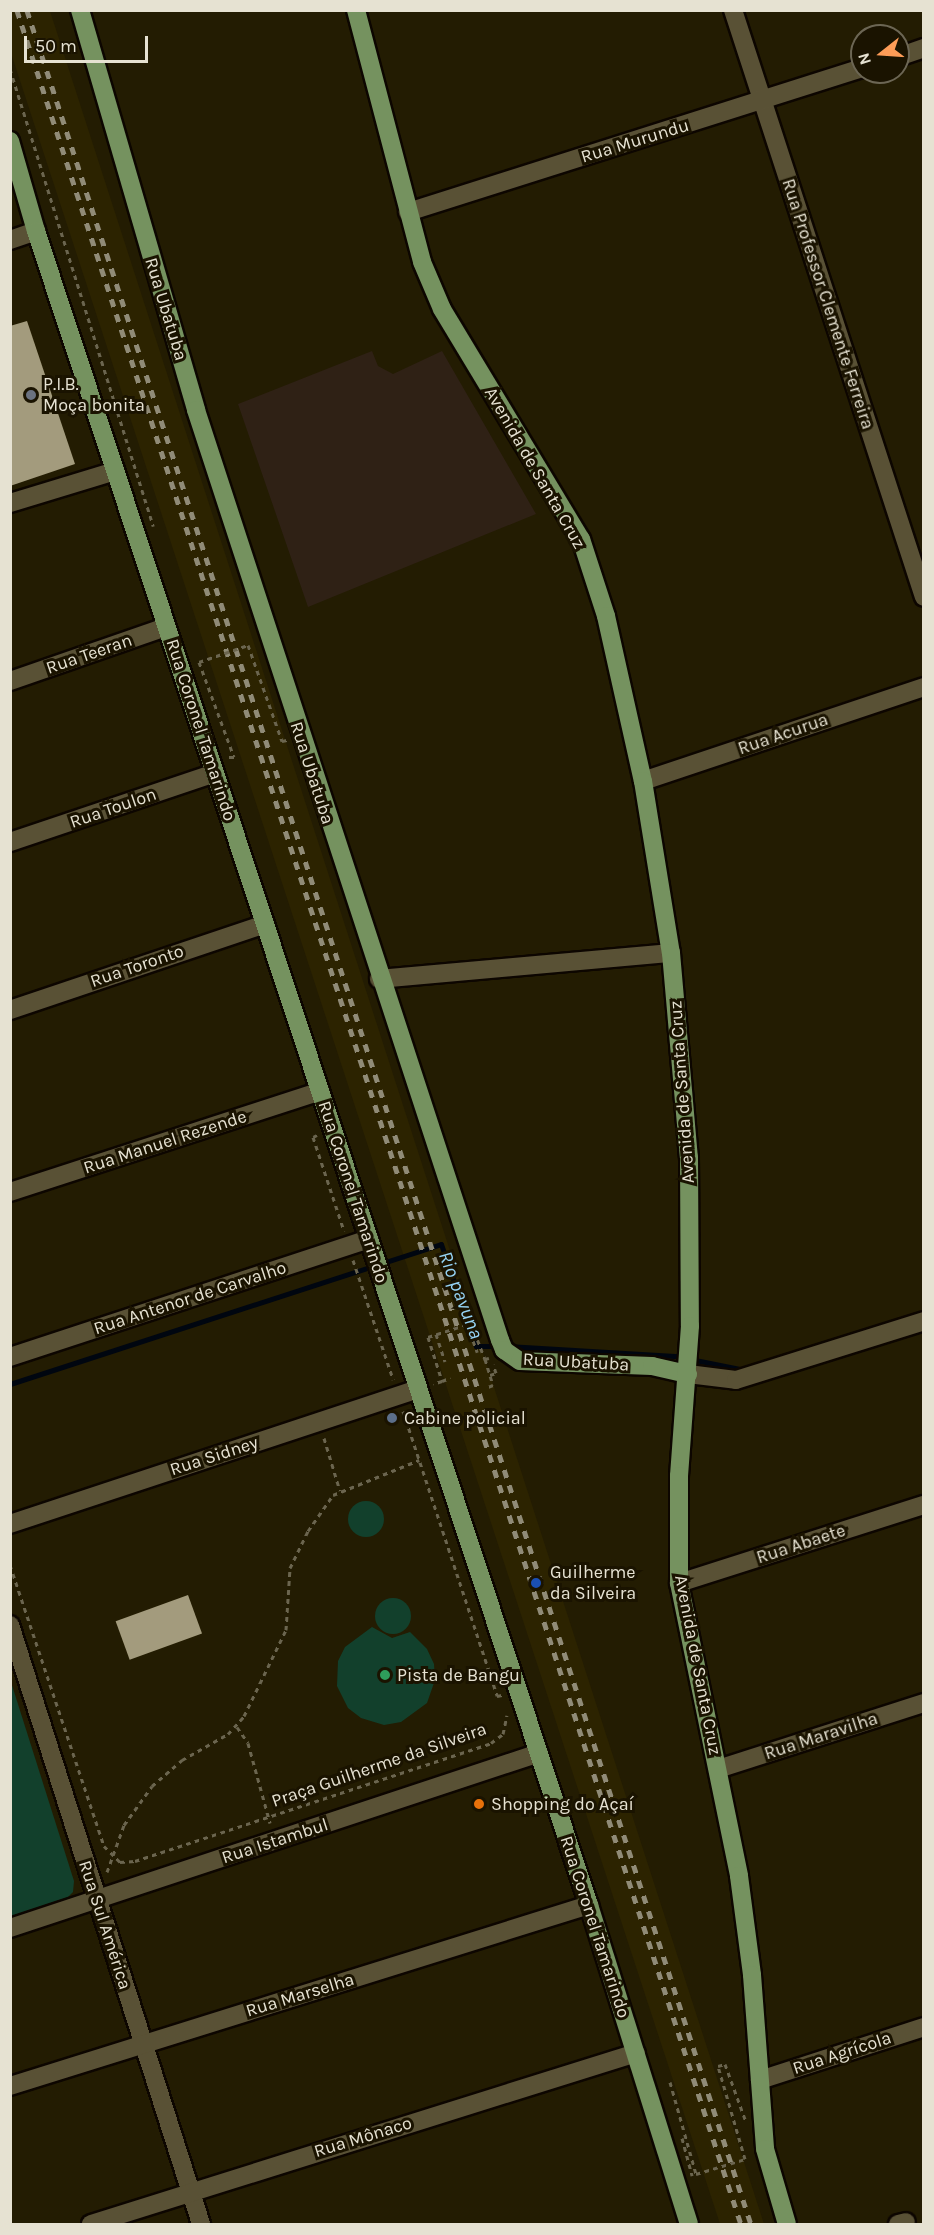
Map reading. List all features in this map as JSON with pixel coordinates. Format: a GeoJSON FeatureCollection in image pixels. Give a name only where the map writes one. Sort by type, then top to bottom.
{"type":"FeatureCollection","features":[{"type":"Feature","properties":{"kind":"main road","name":"Rua Ubatuba"},"geometry":{"type":"LineString","coordinates":[[80,10],[196,410],[379,979],[504,1350],[520,1361],[652,1366],[688,1374]]}},
{"type":"Feature","properties":{"kind":"main road","name":"Avenida de Santa Cruz"},"geometry":{"type":"LineString","coordinates":[[356,10],[408,212],[442,309],[580,539],[606,616],[644,782],[671,953],[689,1157],[688,1374],[679,1476],[680,1583],[747,1926],[766,2159],[788,2224]]}},
{"type":"Feature","properties":{"kind":"main road","name":"Rua Coronel Tamarindo"},"geometry":{"type":"LineString","coordinates":[[10,141],[13,158],[36,231],[589,1905],[689,2224]]}},
{"type":"Feature","properties":{"kind":"street","name":"Rua Professor Clemente Ferreira"},"geometry":{"type":"LineString","coordinates":[[733,10],[924,597]]}},
{"type":"Feature","properties":{"kind":"street","name":"Rua Murundu"},"geometry":{"type":"LineString","coordinates":[[408,212],[762,102],[850,72]]}},
{"type":"Feature","properties":{"kind":"street"},"geometry":{"type":"LineString","coordinates":[[10,240],[36,231]]}},
{"type":"Feature","properties":{"kind":"street"},"geometry":{"type":"LineString","coordinates":[[10,503],[115,471]]}},
{"type":"Feature","properties":{"kind":"street","name":"Rua Teeran"},"geometry":{"type":"LineString","coordinates":[[10,681],[166,627]]}},
{"type":"Feature","properties":{"kind":"street","name":"Rua Acurua"},"geometry":{"type":"LineString","coordinates":[[644,782],[924,687]]}},
{"type":"Feature","properties":{"kind":"street","name":"Rua Toulon"},"geometry":{"type":"LineString","coordinates":[[10,842],[215,773]]}},
{"type":"Feature","properties":{"kind":"street","name":"Rua Toronto"},"geometry":{"type":"LineString","coordinates":[[10,1010],[265,924]]}},
{"type":"Feature","properties":{"kind":"street"},"geometry":{"type":"LineString","coordinates":[[379,979],[671,953]]}},
{"type":"Feature","properties":{"kind":"street","name":"Rua Manuel Rezende"},"geometry":{"type":"LineString","coordinates":[[10,1192],[320,1091]]}},
{"type":"Feature","properties":{"kind":"street","name":"Rua Antenor de Carvalho"},"geometry":{"type":"LineString","coordinates":[[10,1357],[369,1239]]}},
{"type":"Feature","properties":{"kind":"street"},"geometry":{"type":"LineString","coordinates":[[688,1374],[736,1380],[924,1321]]}},
{"type":"Feature","properties":{"kind":"street","name":"Rua Sidney"},"geometry":{"type":"LineString","coordinates":[[10,1524],[418,1389]]}},
{"type":"Feature","properties":{"kind":"street","name":"Rua Abaete"},"geometry":{"type":"LineString","coordinates":[[680,1583],[924,1505]]}},
{"type":"Feature","properties":{"kind":"street","name":"Rua Sul América"},"geometry":{"type":"LineString","coordinates":[[10,1625],[201,2224]]}},
{"type":"Feature","properties":{"kind":"street","name":"Rua Maravilha"},"geometry":{"type":"LineString","coordinates":[[718,1769],[924,1702]]}},
{"type":"Feature","properties":{"kind":"street","name":"Rua Istambul"},"geometry":{"type":"LineString","coordinates":[[10,1928],[539,1753]]}},
{"type":"Feature","properties":{"kind":"street","name":"Rua Marselha"},"geometry":{"type":"LineString","coordinates":[[10,2086],[589,1905]]}},
{"type":"Feature","properties":{"kind":"street","name":"Rua Agrícola"},"geometry":{"type":"LineString","coordinates":[[760,2080],[924,2026]]}},
{"type":"Feature","properties":{"kind":"street","name":"Rua Mônaco"},"geometry":{"type":"LineString","coordinates":[[91,2224],[636,2053]]}},
{"type":"Feature","properties":{"kind":"path"},"geometry":{"type":"LineString","coordinates":[[199,662],[248,645]]}},
{"type":"Feature","properties":{"kind":"path"},"geometry":{"type":"LineString","coordinates":[[436,1364],[428,1337],[471,1323],[493,1385],[488,1387]]}},
{"type":"Feature","properties":{"kind":"path"},"geometry":{"type":"LineString","coordinates":[[467,1324],[477,1352]]}},
{"type":"Feature","properties":{"kind":"path"},"geometry":{"type":"LineString","coordinates":[[436,1334],[445,1362]]}},
{"type":"Feature","properties":{"kind":"path"},"geometry":{"type":"LineString","coordinates":[[485,1359],[490,1357]]}},
{"type":"Feature","properties":{"kind":"path"},"geometry":{"type":"LineString","coordinates":[[442,1381],[450,1378]]}},
{"type":"Feature","properties":{"kind":"path","name":"Praça Guilherme da Silveira"},"geometry":{"type":"LineString","coordinates":[[112,1857],[135,1861],[491,1743],[506,1728],[506,1712],[422,1458],[408,1420],[396,1412]]}},
{"type":"Feature","properties":{"kind":"path"},"geometry":{"type":"LineString","coordinates":[[319,1422],[340,1491]]}},
{"type":"Feature","properties":{"kind":"path"},"geometry":{"type":"LineString","coordinates":[[97,1899],[124,1825],[152,1786],[237,1727],[281,1644],[289,1613],[290,1568],[298,1549],[340,1491],[422,1458]]}},
{"type":"Feature","properties":{"kind":"path"},"geometry":{"type":"LineString","coordinates":[[10,1565],[104,1845],[112,1857]]}},
{"type":"Feature","properties":{"kind":"path"},"geometry":{"type":"LineString","coordinates":[[237,1727],[248,1743],[276,1840]]}},
{"type":"Feature","properties":{"kind":"path"},"geometry":{"type":"LineString","coordinates":[[670,2082],[696,2174],[746,2159],[718,2066],[725,2064],[748,2127]]}},
{"type":"Feature","properties":{"kind":"shaded area"},"geometry":{"type":"Polygon","coordinates":[[[10,11],[50,11],[764,2224],[720,2224],[11,53],[10,11]]]}},
{"type":"Feature","properties":{"kind":"shaded area"},"geometry":{"type":"Polygon","coordinates":[[[372,351],[378,366],[393,374],[442,351],[536,514],[308,607],[238,404],[372,351]]]}},
{"type":"Feature","properties":{"kind":"green space"},"geometry":{"type":"Polygon","coordinates":[[[366,1501],[379,1506],[384,1519],[379,1532],[366,1537],[353,1532],[348,1519],[353,1506],[366,1501]]]}},
{"type":"Feature","properties":{"kind":"green space"},"geometry":{"type":"Polygon","coordinates":[[[393,1598],[406,1603],[411,1616],[406,1629],[393,1634],[380,1629],[375,1616],[380,1603],[393,1598]]]}},
{"type":"Feature","properties":{"kind":"green space","name":"Pista de Bangu"},"geometry":{"type":"Polygon","coordinates":[[[372,1627],[392,1638],[410,1632],[427,1649],[434,1664],[435,1680],[427,1703],[401,1722],[384,1725],[361,1718],[348,1708],[337,1686],[338,1661],[345,1647],[372,1627]]]}},
{"type":"Feature","properties":{"kind":"green space"},"geometry":{"type":"Polygon","coordinates":[[[10,1679],[74,1881],[73,1892],[64,1901],[11,1918],[10,1679]]]}},
{"type":"Feature","properties":{"kind":"building","name":"P.I.B. Moça bonita"},"geometry":{"type":"Polygon","coordinates":[[[27,321],[75,464],[10,486],[10,326],[27,321]]]}},
{"type":"Feature","properties":{"kind":"building"},"geometry":{"type":"Polygon","coordinates":[[[188,1595],[202,1634],[130,1660],[116,1621],[188,1595]]]}},
{"type":"Feature","properties":{"kind":"waterway","name":"Rio pavuna"},"geometry":{"type":"LineString","coordinates":[[10,1384],[441,1244],[476,1346],[498,1346]]}},
{"type":"Feature","properties":{"kind":"waterway","name":"Rio pavuna"},"geometry":{"type":"LineString","coordinates":[[507,1346],[675,1356],[745,1370]]}},
{"type":"Feature","properties":{"kind":"railway"},"geometry":{"type":"LineString","coordinates":[[17,10],[741,2224]]}},
{"type":"Feature","properties":{"kind":"railway"},"geometry":{"type":"LineString","coordinates":[[27,10],[751,2224]]}},
{"type":"Feature","properties":{"kind":"place","name":"P.I.B. Moça bonita"},"geometry":{"type":"Point","coordinates":[31,395]}},
{"type":"Feature","properties":{"kind":"place","name":"Cabine policial"},"geometry":{"type":"Point","coordinates":[392,1418]}},
{"type":"Feature","properties":{"kind":"place","name":"Guilherme da Silveira"},"geometry":{"type":"Point","coordinates":[536,1583]}},
{"type":"Feature","properties":{"kind":"place","name":"Pista de Bangu"},"geometry":{"type":"Point","coordinates":[385,1675]}},
{"type":"Feature","properties":{"kind":"place","name":"Shopping do Açaí"},"geometry":{"type":"Point","coordinates":[479,1804]}}]}
